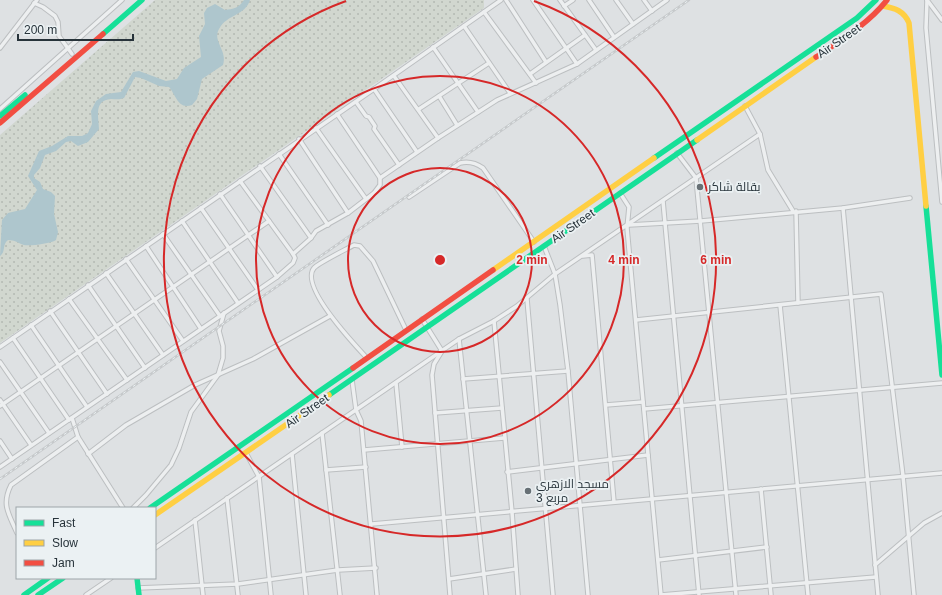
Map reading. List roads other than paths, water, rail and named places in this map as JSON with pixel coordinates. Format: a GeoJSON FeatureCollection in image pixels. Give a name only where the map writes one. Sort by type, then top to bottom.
{"type":"FeatureCollection","features":[{"type":"Feature","properties":{"kind":"main road"},"geometry":{"type":"LineString","coordinates":[[0,116],[134,0]]}},
{"type":"Feature","properties":{"kind":"main road"},"geometry":{"type":"LineString","coordinates":[[0,123],[142,0]]}},
{"type":"Feature","properties":{"kind":"main road","name":"Air Street"},"geometry":{"type":"LineString","coordinates":[[151,507],[857,18],[876,0]]}},
{"type":"Feature","properties":{"kind":"main road","name":"Air Street"},"geometry":{"type":"LineString","coordinates":[[156,514],[864,24],[884,6],[887,0]]}},
{"type":"Feature","properties":{"kind":"main road"},"geometry":{"type":"LineString","coordinates":[[884,6],[899,10],[908,18],[909,23],[942,375]]}},
{"type":"Feature","properties":{"kind":"main road"},"geometry":{"type":"LineString","coordinates":[[24,595],[47,579]]}},
{"type":"Feature","properties":{"kind":"main road"},"geometry":{"type":"LineString","coordinates":[[38,595],[62,579]]}},
{"type":"Feature","properties":{"kind":"main road"},"geometry":{"type":"LineString","coordinates":[[137,579],[139,595]]}},
{"type":"Feature","properties":{"kind":"street"},"geometry":{"type":"LineString","coordinates":[[0,109],[122,0]]}},
{"type":"Feature","properties":{"kind":"street"},"geometry":{"type":"LineString","coordinates":[[0,346],[299,139],[394,76],[484,12],[494,2],[500,0]]}},
{"type":"Feature","properties":{"kind":"street"},"geometry":{"type":"LineString","coordinates":[[506,0],[546,62]]}},
{"type":"Feature","properties":{"kind":"street"},"geometry":{"type":"LineString","coordinates":[[533,0],[577,64]]}},
{"type":"Feature","properties":{"kind":"street"},"geometry":{"type":"LineString","coordinates":[[560,0],[596,50]]}},
{"type":"Feature","properties":{"kind":"street"},"geometry":{"type":"LineString","coordinates":[[564,6],[573,0]]}},
{"type":"Feature","properties":{"kind":"street"},"geometry":{"type":"LineString","coordinates":[[589,0],[614,37]]}},
{"type":"Feature","properties":{"kind":"street"},"geometry":{"type":"LineString","coordinates":[[616,0],[633,24]]}},
{"type":"Feature","properties":{"kind":"street"},"geometry":{"type":"LineString","coordinates":[[644,0],[652,11]]}},
{"type":"Feature","properties":{"kind":"street"},"geometry":{"type":"LineString","coordinates":[[380,178],[457,125],[510,93],[577,64],[667,0]]}},
{"type":"Feature","properties":{"kind":"street"},"geometry":{"type":"LineString","coordinates":[[927,0],[942,20]]}},
{"type":"Feature","properties":{"kind":"street"},"geometry":{"type":"LineString","coordinates":[[927,0],[926,28],[942,202]]}},
{"type":"Feature","properties":{"kind":"street"},"geometry":{"type":"LineString","coordinates":[[0,48],[35,2],[55,16],[58,22],[58,36],[72,54]]}},
{"type":"Feature","properties":{"kind":"street"},"geometry":{"type":"LineString","coordinates":[[484,12],[536,83]]}},
{"type":"Feature","properties":{"kind":"street"},"geometry":{"type":"LineString","coordinates":[[464,26],[510,93]]}},
{"type":"Feature","properties":{"kind":"street"},"geometry":{"type":"LineString","coordinates":[[530,74],[585,35]]}},
{"type":"Feature","properties":{"kind":"street"},"geometry":{"type":"LineString","coordinates":[[433,47],[478,112]]}},
{"type":"Feature","properties":{"kind":"street"},"geometry":{"type":"LineString","coordinates":[[419,109],[489,63]]}},
{"type":"Feature","properties":{"kind":"street"},"geometry":{"type":"LineString","coordinates":[[394,76],[419,109],[438,138]]}},
{"type":"Feature","properties":{"kind":"street"},"geometry":{"type":"LineString","coordinates":[[374,89],[417,152]]}},
{"type":"Feature","properties":{"kind":"street"},"geometry":{"type":"LineString","coordinates":[[439,96],[457,125]]}},
{"type":"Feature","properties":{"kind":"street"},"geometry":{"type":"LineString","coordinates":[[356,102],[366,116],[369,117],[375,126],[374,129],[399,165]]}},
{"type":"Feature","properties":{"kind":"street"},"geometry":{"type":"LineString","coordinates":[[745,106],[760,134],[768,170],[794,211],[798,303]]}},
{"type":"Feature","properties":{"kind":"street"},"geometry":{"type":"LineString","coordinates":[[293,254],[311,238],[316,231],[348,213],[380,185],[380,178],[337,114]]}},
{"type":"Feature","properties":{"kind":"street"},"geometry":{"type":"LineString","coordinates":[[316,128],[366,198]]}},
{"type":"Feature","properties":{"kind":"street"},"geometry":{"type":"LineString","coordinates":[[156,547],[459,339],[494,321],[527,299],[555,274],[760,134]]}},
{"type":"Feature","properties":{"kind":"street"},"geometry":{"type":"LineString","coordinates":[[299,139],[348,213]]}},
{"type":"Feature","properties":{"kind":"street"},"geometry":{"type":"LineString","coordinates":[[937,146],[942,146]]}},
{"type":"Feature","properties":{"kind":"street"},"geometry":{"type":"LineString","coordinates":[[677,153],[696,178],[736,595]]}},
{"type":"Feature","properties":{"kind":"street"},"geometry":{"type":"LineString","coordinates":[[279,154],[328,225]]}},
{"type":"Feature","properties":{"kind":"street"},"geometry":{"type":"LineString","coordinates":[[409,197],[460,163],[467,162],[476,164],[483,168],[534,242]]}},
{"type":"Feature","properties":{"kind":"street"},"geometry":{"type":"LineString","coordinates":[[260,166],[311,238]]}},
{"type":"Feature","properties":{"kind":"street"},"geometry":{"type":"LineString","coordinates":[[0,467],[277,277],[295,260],[293,254],[240,181]]}},
{"type":"Feature","properties":{"kind":"street"},"geometry":{"type":"LineString","coordinates":[[620,193],[629,207],[627,225],[661,595],[876,577]]}},
{"type":"Feature","properties":{"kind":"street"},"geometry":{"type":"LineString","coordinates":[[220,194],[277,277]]}},
{"type":"Feature","properties":{"kind":"street"},"geometry":{"type":"LineString","coordinates":[[627,225],[701,221],[794,211],[843,208],[910,198]]}},
{"type":"Feature","properties":{"kind":"street"},"geometry":{"type":"LineString","coordinates":[[663,201],[699,593]]}},
{"type":"Feature","properties":{"kind":"street"},"geometry":{"type":"LineString","coordinates":[[201,208],[258,290]]}},
{"type":"Feature","properties":{"kind":"street"},"geometry":{"type":"LineString","coordinates":[[843,208],[878,595]]}},
{"type":"Feature","properties":{"kind":"street"},"geometry":{"type":"LineString","coordinates":[[182,220],[238,303]]}},
{"type":"Feature","properties":{"kind":"street"},"geometry":{"type":"LineString","coordinates":[[2,405],[153,300],[173,288],[248,234],[269,221]]}},
{"type":"Feature","properties":{"kind":"street"},"geometry":{"type":"LineString","coordinates":[[162,234],[220,316]]}},
{"type":"Feature","properties":{"kind":"street"},"geometry":{"type":"LineString","coordinates":[[366,358],[330,316],[310,280],[311,274],[316,267],[357,245],[362,248],[373,261],[406,330]]}},
{"type":"Feature","properties":{"kind":"street"},"geometry":{"type":"LineString","coordinates":[[146,246],[201,329]]}},
{"type":"Feature","properties":{"kind":"street"},"geometry":{"type":"LineString","coordinates":[[544,246],[555,274],[568,371],[588,595]]}},
{"type":"Feature","properties":{"kind":"street"},"geometry":{"type":"LineString","coordinates":[[582,256],[592,255],[614,502]]}},
{"type":"Feature","properties":{"kind":"street"},"geometry":{"type":"LineString","coordinates":[[126,259],[182,341]]}},
{"type":"Feature","properties":{"kind":"street"},"geometry":{"type":"LineString","coordinates":[[106,273],[163,355]]}},
{"type":"Feature","properties":{"kind":"street"},"geometry":{"type":"LineString","coordinates":[[88,285],[145,368]]}},
{"type":"Feature","properties":{"kind":"street"},"geometry":{"type":"LineString","coordinates":[[636,320],[881,294],[904,476],[914,595]]}},
{"type":"Feature","properties":{"kind":"street"},"geometry":{"type":"LineString","coordinates":[[69,299],[127,380]]}},
{"type":"Feature","properties":{"kind":"street"},"geometry":{"type":"LineString","coordinates":[[527,299],[532,373],[553,595]]}},
{"type":"Feature","properties":{"kind":"street"},"geometry":{"type":"LineString","coordinates":[[780,305],[808,595]]}},
{"type":"Feature","properties":{"kind":"street"},"geometry":{"type":"LineString","coordinates":[[50,312],[107,394]]}},
{"type":"Feature","properties":{"kind":"street"},"geometry":{"type":"LineString","coordinates":[[134,507],[146,495],[171,464],[179,448],[191,412],[218,375],[223,358],[223,346],[219,331],[224,313]]}},
{"type":"Feature","properties":{"kind":"street"},"geometry":{"type":"LineString","coordinates":[[88,454],[126,425],[195,385],[253,359],[330,316]]}},
{"type":"Feature","properties":{"kind":"street"},"geometry":{"type":"LineString","coordinates":[[422,319],[442,351]]}},
{"type":"Feature","properties":{"kind":"street"},"geometry":{"type":"LineString","coordinates":[[494,321],[507,472],[512,512],[518,595]]}},
{"type":"Feature","properties":{"kind":"street"},"geometry":{"type":"LineString","coordinates":[[31,325],[87,407]]}},
{"type":"Feature","properties":{"kind":"street"},"geometry":{"type":"LineString","coordinates":[[13,338],[70,419],[78,438],[122,507]]}},
{"type":"Feature","properties":{"kind":"street"},"geometry":{"type":"LineString","coordinates":[[459,339],[486,595]]}},
{"type":"Feature","properties":{"kind":"street"},"geometry":{"type":"LineString","coordinates":[[442,351],[434,364],[432,375],[450,595]]}},
{"type":"Feature","properties":{"kind":"street"},"geometry":{"type":"LineString","coordinates":[[0,362],[49,433]]}},
{"type":"Feature","properties":{"kind":"street"},"geometry":{"type":"LineString","coordinates":[[463,379],[568,371]]}},
{"type":"Feature","properties":{"kind":"street"},"geometry":{"type":"LineString","coordinates":[[352,380],[356,410],[361,421],[372,524],[377,595]]}},
{"type":"Feature","properties":{"kind":"street"},"geometry":{"type":"LineString","coordinates":[[396,383],[402,447]]}},
{"type":"Feature","properties":{"kind":"street"},"geometry":{"type":"LineString","coordinates":[[644,409],[942,383]]}},
{"type":"Feature","properties":{"kind":"street"},"geometry":{"type":"LineString","coordinates":[[0,400],[31,445]]}},
{"type":"Feature","properties":{"kind":"street"},"geometry":{"type":"LineString","coordinates":[[606,405],[643,402]]}},
{"type":"Feature","properties":{"kind":"street"},"geometry":{"type":"LineString","coordinates":[[435,412],[502,408]]}},
{"type":"Feature","properties":{"kind":"street"},"geometry":{"type":"LineString","coordinates":[[322,433],[340,595]]}},
{"type":"Feature","properties":{"kind":"street"},"geometry":{"type":"LineString","coordinates":[[16,531],[5,504],[7,493],[11,485],[78,438]]}},
{"type":"Feature","properties":{"kind":"street"},"geometry":{"type":"LineString","coordinates":[[364,450],[504,438]]}},
{"type":"Feature","properties":{"kind":"street"},"geometry":{"type":"LineString","coordinates":[[0,442],[12,459]]}},
{"type":"Feature","properties":{"kind":"street"},"geometry":{"type":"LineString","coordinates":[[246,453],[259,476],[271,595]]}},
{"type":"Feature","properties":{"kind":"street"},"geometry":{"type":"LineString","coordinates":[[292,454],[306,595]]}},
{"type":"Feature","properties":{"kind":"street"},"geometry":{"type":"LineString","coordinates":[[507,472],[648,455]]}},
{"type":"Feature","properties":{"kind":"street"},"geometry":{"type":"LineString","coordinates":[[326,470],[366,467]]}},
{"type":"Feature","properties":{"kind":"street"},"geometry":{"type":"LineString","coordinates":[[372,524],[942,473]]}},
{"type":"Feature","properties":{"kind":"street"},"geometry":{"type":"LineString","coordinates":[[761,489],[771,595]]}},
{"type":"Feature","properties":{"kind":"street"},"geometry":{"type":"LineString","coordinates":[[227,498],[238,584],[238,595]]}},
{"type":"Feature","properties":{"kind":"street"},"geometry":{"type":"LineString","coordinates":[[875,565],[909,535],[931,518],[942,513]]}},
{"type":"Feature","properties":{"kind":"street"},"geometry":{"type":"LineString","coordinates":[[195,520],[203,595]]}},
{"type":"Feature","properties":{"kind":"street"},"geometry":{"type":"LineString","coordinates":[[658,560],[731,550],[767,547]]}},
{"type":"Feature","properties":{"kind":"street"},"geometry":{"type":"LineString","coordinates":[[138,588],[238,584],[269,579],[305,576],[338,570],[376,568]]}},
{"type":"Feature","properties":{"kind":"street"},"geometry":{"type":"LineString","coordinates":[[449,579],[516,569]]}},
{"type":"Feature","properties":{"kind":"street"},"geometry":{"type":"LineString","coordinates":[[86,595],[110,579]]}},
{"type":"Feature","properties":{"kind":"water"},"geometry":{"type":"Polygon","coordinates":[[[244,0],[250,0],[248,5],[222,24],[217,33],[217,38],[224,55],[223,65],[202,79],[197,99],[192,105],[187,106],[180,104],[169,87],[159,86],[135,77],[124,98],[105,100],[99,106],[99,129],[88,142],[78,146],[71,141],[66,142],[56,151],[45,155],[40,168],[34,175],[34,178],[40,182],[43,189],[51,192],[55,196],[54,214],[58,232],[56,240],[45,244],[24,245],[13,240],[8,240],[0,256],[2,220],[8,213],[25,209],[37,190],[28,176],[39,151],[52,146],[68,136],[82,136],[88,133],[92,124],[91,111],[96,101],[106,94],[121,92],[133,72],[139,71],[166,81],[177,79],[184,68],[201,57],[199,36],[205,24],[204,13],[207,8],[215,4],[225,10],[236,8],[244,0]]]}},
{"type":"Feature","properties":{"kind":"railway"},"geometry":{"type":"LineString","coordinates":[[0,479],[689,0]]}},
{"type":"Feature","properties":{"kind":"place","name":"بقالة شاكر"},"geometry":{"type":"Point","coordinates":[700,187]}},
{"type":"Feature","properties":{"kind":"place","name":"مسجد الازهري مربع 3"},"geometry":{"type":"Point","coordinates":[528,491]}}]}
